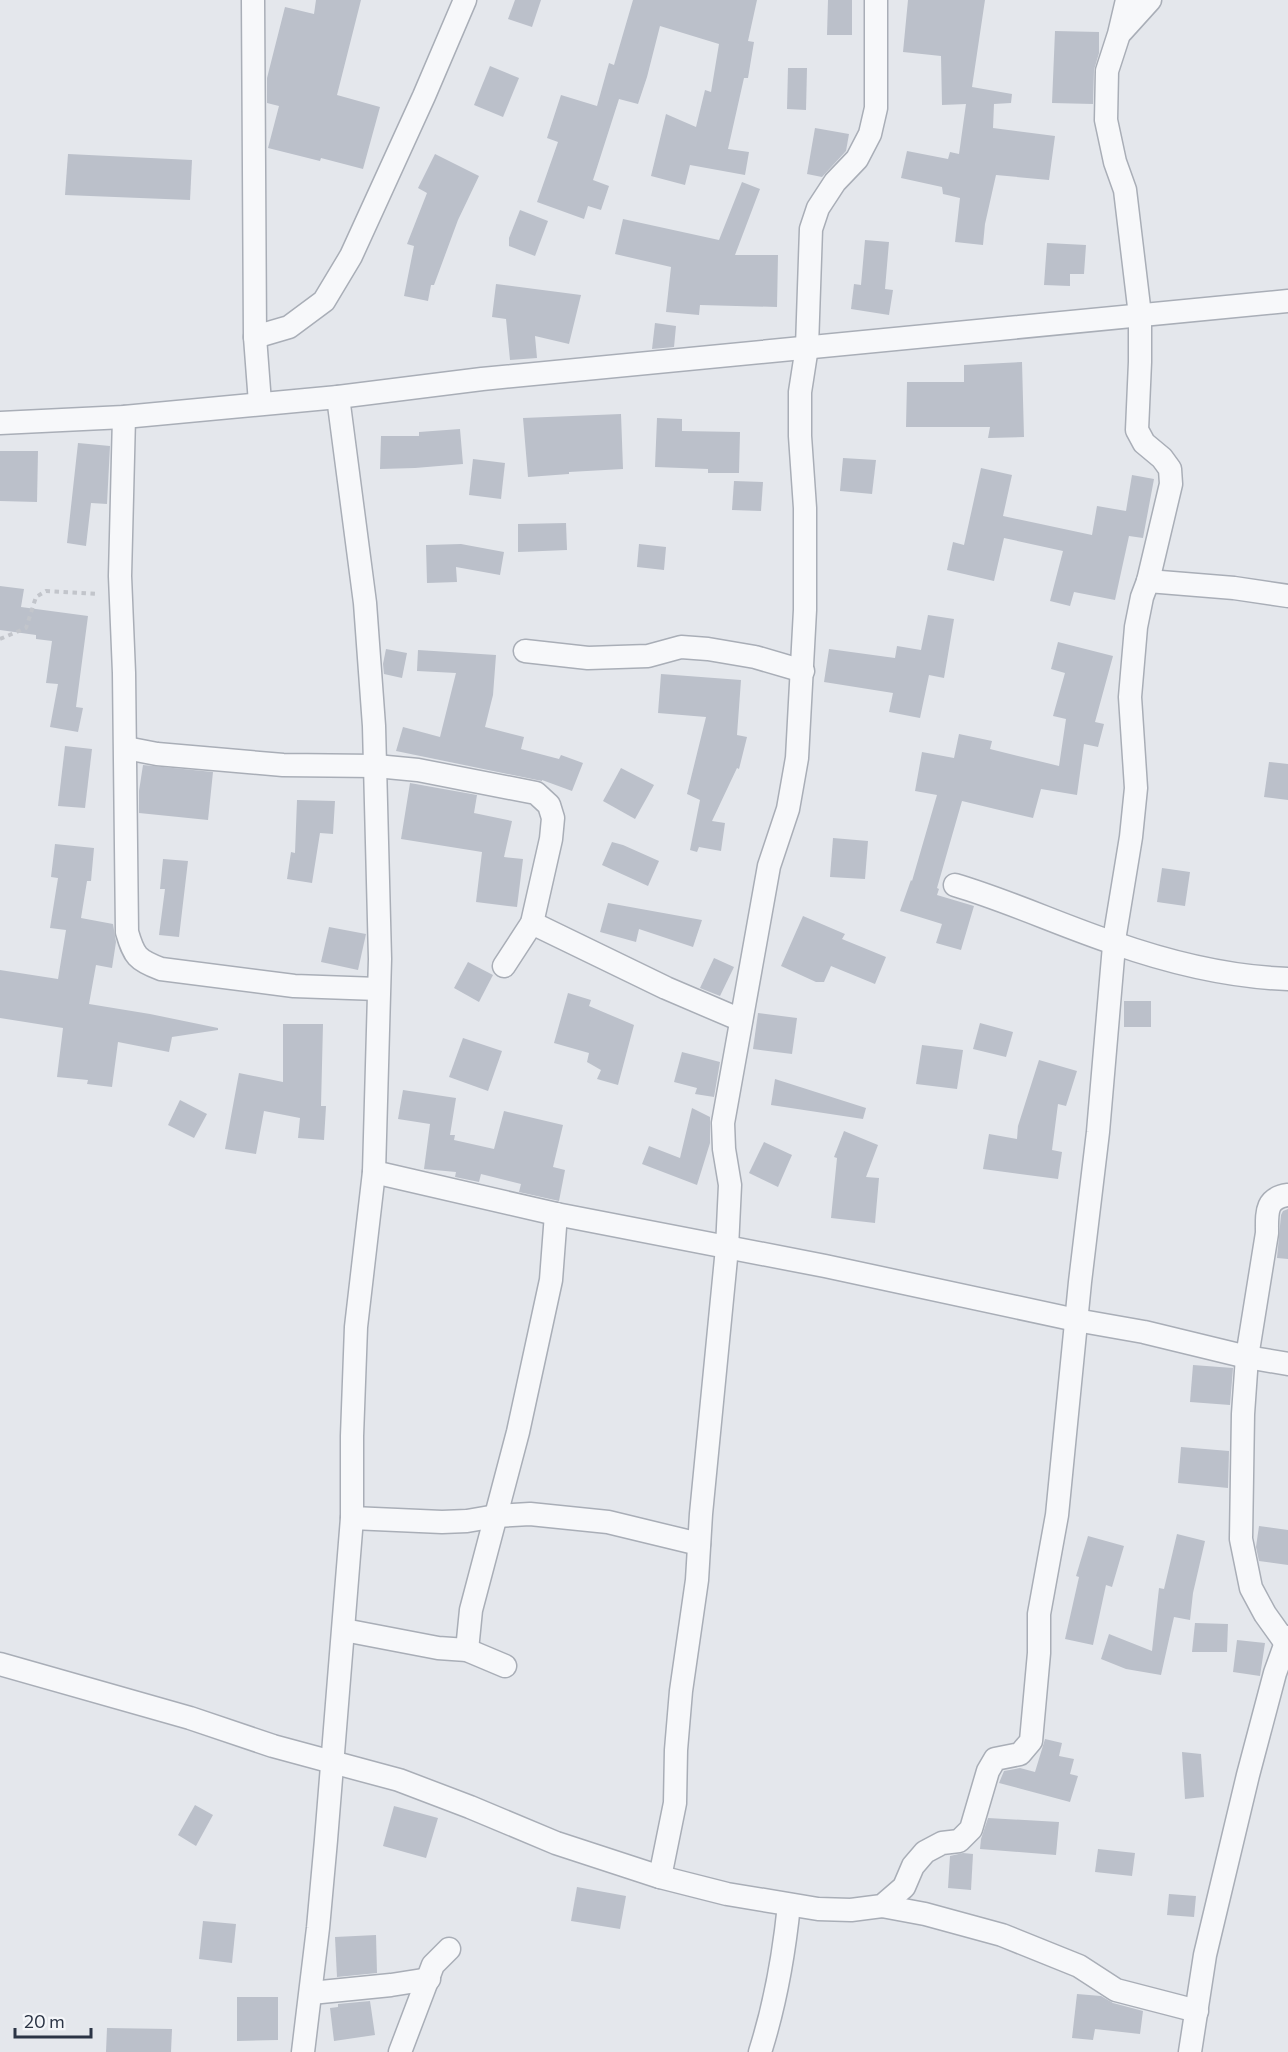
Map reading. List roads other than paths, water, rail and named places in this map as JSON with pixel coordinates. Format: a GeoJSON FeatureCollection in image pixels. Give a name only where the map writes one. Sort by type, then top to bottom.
{"type":"FeatureCollection","features":[{"type":"Feature","properties":{"kind":"street"},"geometry":{"type":"LineString","coordinates":[[253,0],[255,338],[260,403]]}},
{"type":"Feature","properties":{"kind":"street"},"geometry":{"type":"LineString","coordinates":[[255,338],[289,327],[324,301],[351,256],[465,0]]}},
{"type":"Feature","properties":{"kind":"street"},"geometry":{"type":"LineString","coordinates":[[660,1877],[675,1803],[676,1750],[681,1691],[692,1624],[727,1248],[730,1185],[724,1149],[723,1123],[769,866],[788,809],[797,758],[806,610],[800,392],[807,347],[811,229],[818,208],[835,182],[857,159],[870,134],[876,108],[876,0]]}},
{"type":"Feature","properties":{"kind":"street"},"geometry":{"type":"LineString","coordinates":[[882,1906],[904,1887],[913,1866],[925,1852],[942,1843],[959,1841],[971,1829],[988,1771],[995,1759],[1020,1754],[1031,1741],[1039,1653],[1039,1614],[1057,1515],[1076,1320],[1098,1132],[1114,944],[1136,798],[1130,697],[1136,627],[1171,484],[1170,469],[1162,458],[1144,443],[1137,430],[1140,315],[1125,190],[1115,162],[1106,120],[1107,72],[1127,0]]}},
{"type":"Feature","properties":{"kind":"street"},"geometry":{"type":"LineString","coordinates":[[1119,34],[1150,0]]}},
{"type":"Feature","properties":{"kind":"street"},"geometry":{"type":"LineString","coordinates":[[0,423],[124,417],[338,397],[482,379],[1288,301]]}},
{"type":"Feature","properties":{"kind":"street"},"geometry":{"type":"LineString","coordinates":[[303,2052],[311,1993],[333,1761],[352,1518],[356,1327],[374,1172],[380,959],[376,766],[365,603],[338,397]]}},
{"type":"Feature","properties":{"kind":"street"},"geometry":{"type":"LineString","coordinates":[[124,417],[121,594],[126,748],[127,932],[134,954],[143,962],[161,969],[294,986],[378,990]]}},
{"type":"Feature","properties":{"kind":"street"},"geometry":{"type":"LineString","coordinates":[[1148,582],[1234,588],[1288,596]]}},
{"type":"Feature","properties":{"kind":"street"},"geometry":{"type":"LineString","coordinates":[[525,651],[588,658],[648,656],[681,646],[755,657],[803,672]]}},
{"type":"Feature","properties":{"kind":"street"},"geometry":{"type":"LineString","coordinates":[[126,748],[157,754],[283,765],[376,766],[418,770],[536,794],[549,805],[553,818],[551,838],[532,923],[504,966]]}},
{"type":"Feature","properties":{"kind":"street"},"geometry":{"type":"LineString","coordinates":[[955,885],[1114,944],[1178,961],[1255,977],[1288,979]]}},
{"type":"Feature","properties":{"kind":"street"},"geometry":{"type":"LineString","coordinates":[[532,923],[666,988],[741,1020]]}},
{"type":"Feature","properties":{"kind":"street"},"geometry":{"type":"LineString","coordinates":[[374,1172],[556,1214],[825,1266],[1288,1364]]}},
{"type":"Feature","properties":{"kind":"street"},"geometry":{"type":"LineString","coordinates":[[1190,2052],[1205,1955],[1248,1775],[1286,1640],[1265,1614],[1251,1587],[1241,1539],[1243,1414],[1247,1357],[1270,1203],[1278,1196],[1288,1195]]}},
{"type":"Feature","properties":{"kind":"street"},"geometry":{"type":"LineString","coordinates":[[466,1650],[471,1610],[521,1421],[551,1280],[556,1214]]}},
{"type":"Feature","properties":{"kind":"street"},"geometry":{"type":"LineString","coordinates":[[352,1518],[442,1522],[530,1515],[608,1522],[699,1544]]}},
{"type":"Feature","properties":{"kind":"street"},"geometry":{"type":"LineString","coordinates":[[344,1630],[438,1648],[466,1650],[505,1666]]}},
{"type":"Feature","properties":{"kind":"street"},"geometry":{"type":"LineString","coordinates":[[0,1665],[189,1718],[273,1746],[399,1780],[556,1843],[660,1877],[727,1894],[789,1905],[851,1911],[882,1906],[925,1914],[1002,1935],[1079,1966],[1116,1990],[1197,2011]]}},
{"type":"Feature","properties":{"kind":"street"},"geometry":{"type":"LineString","coordinates":[[760,2052],[784,1945],[789,1905]]}},
{"type":"Feature","properties":{"kind":"street"},"geometry":{"type":"LineString","coordinates":[[400,2052],[434,1965],[449,1949]]}},
{"type":"Feature","properties":{"kind":"street"},"geometry":{"type":"LineString","coordinates":[[311,1993],[429,1979]]}}]}
